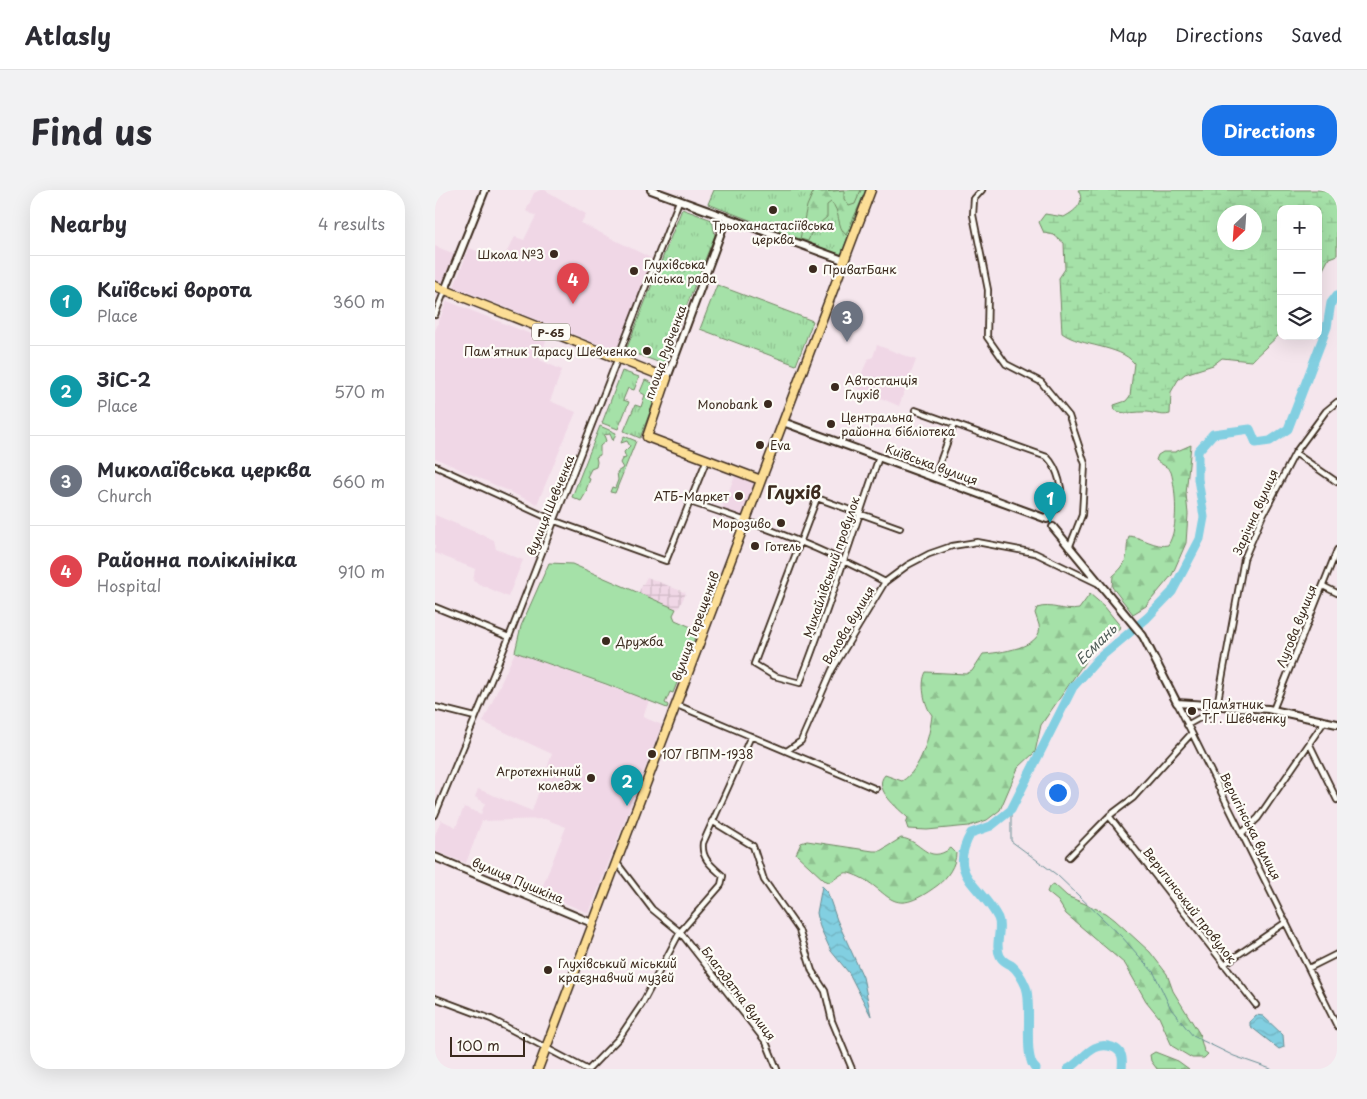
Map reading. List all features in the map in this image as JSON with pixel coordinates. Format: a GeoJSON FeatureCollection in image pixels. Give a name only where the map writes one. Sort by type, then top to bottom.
{"type":"FeatureCollection","features":[{"type":"Feature","properties":{"kind":"main road","name":"вулиця Терещенків"},"geometry":{"type":"LineString","coordinates":[[538,1069],[871,190]]}},
{"type":"Feature","properties":{"kind":"main road","name":"Р-65"},"geometry":{"type":"LineString","coordinates":[[435,286],[667,378]]}},
{"type":"Feature","properties":{"kind":"main road","name":"площа Рудченка"},"geometry":{"type":"LineString","coordinates":[[667,378],[647,436],[707,460]]}},
{"type":"Feature","properties":{"kind":"main road"},"geometry":{"type":"LineString","coordinates":[[707,460],[761,480]]}},
{"type":"Feature","properties":{"kind":"street"},"geometry":{"type":"LineString","coordinates":[[435,315],[485,190]]}},
{"type":"Feature","properties":{"kind":"street"},"geometry":{"type":"LineString","coordinates":[[651,190],[726,219],[843,260]]}},
{"type":"Feature","properties":{"kind":"street"},"geometry":{"type":"LineString","coordinates":[[982,190],[974,199],[973,215],[988,290],[987,337],[1006,364],[1041,382],[1069,416],[1085,464],[1081,515],[1069,548]]}},
{"type":"Feature","properties":{"kind":"street","name":"вулиця Шевченка"},"geometry":{"type":"LineString","coordinates":[[435,815],[509,638],[679,201]]}},
{"type":"Feature","properties":{"kind":"street","name":"площа Рудченка"},"geometry":{"type":"LineString","coordinates":[[667,378],[726,219]]}},
{"type":"Feature","properties":{"kind":"street","name":"Зарічна вулиця"},"geometry":{"type":"LineString","coordinates":[[1219,706],[1244,559],[1266,509],[1295,453],[1326,411],[1337,402]]}},
{"type":"Feature","properties":{"kind":"street"},"geometry":{"type":"LineString","coordinates":[[915,410],[1040,454],[1052,462],[1061,488],[1060,500],[1057,508],[1046,518]]}},
{"type":"Feature","properties":{"kind":"street","name":"Київська вулиця"},"geometry":{"type":"LineString","coordinates":[[783,422],[1046,518]]}},
{"type":"Feature","properties":{"kind":"street"},"geometry":{"type":"LineString","coordinates":[[934,478],[954,424]]}},
{"type":"Feature","properties":{"kind":"street"},"geometry":{"type":"LineString","coordinates":[[1295,453],[1337,482]]}},
{"type":"Feature","properties":{"kind":"street","name":"Михайлівський провулок"},"geometry":{"type":"LineString","coordinates":[[800,541],[753,664],[774,676],[800,683],[879,457]]}},
{"type":"Feature","properties":{"kind":"street"},"geometry":{"type":"LineString","coordinates":[[435,466],[555,521],[666,561],[707,460]]}},
{"type":"Feature","properties":{"kind":"street"},"geometry":{"type":"LineString","coordinates":[[800,541],[817,498],[900,528]]}},
{"type":"Feature","properties":{"kind":"street"},"geometry":{"type":"LineString","coordinates":[[690,502],[746,520],[844,559],[885,582]]}},
{"type":"Feature","properties":{"kind":"street"},"geometry":{"type":"LineString","coordinates":[[1053,528],[1102,585]]}},
{"type":"Feature","properties":{"kind":"street","name":"Валова вулиця"},"geometry":{"type":"LineString","coordinates":[[788,750],[801,741],[832,670],[885,582],[908,564],[929,554],[977,542],[1035,553],[1102,585]]}},
{"type":"Feature","properties":{"kind":"street","name":"Лугова вулиця"},"geometry":{"type":"LineString","coordinates":[[1273,710],[1337,550]]}},
{"type":"Feature","properties":{"kind":"street","name":"Веригінська вулиця"},"geometry":{"type":"LineString","coordinates":[[1102,585],[1143,636],[1337,1026]]}},
{"type":"Feature","properties":{"kind":"street"},"geometry":{"type":"LineString","coordinates":[[1323,586],[1337,593]]}},
{"type":"Feature","properties":{"kind":"street"},"geometry":{"type":"LineString","coordinates":[[435,607],[509,638]]}},
{"type":"Feature","properties":{"kind":"street"},"geometry":{"type":"LineString","coordinates":[[1177,703],[1273,710],[1337,724]]}},
{"type":"Feature","properties":{"kind":"street"},"geometry":{"type":"LineString","coordinates":[[677,705],[788,750],[876,789]]}},
{"type":"Feature","properties":{"kind":"street"},"geometry":{"type":"LineString","coordinates":[[1187,724],[1219,706]]}},
{"type":"Feature","properties":{"kind":"street"},"geometry":{"type":"LineString","coordinates":[[435,707],[475,717]]}},
{"type":"Feature","properties":{"kind":"street"},"geometry":{"type":"LineString","coordinates":[[1242,833],[1258,818],[1324,722]]}},
{"type":"Feature","properties":{"kind":"street"},"geometry":{"type":"LineString","coordinates":[[1069,857],[1109,816],[1133,798],[1191,734]]}},
{"type":"Feature","properties":{"kind":"street"},"geometry":{"type":"LineString","coordinates":[[435,998],[491,1019],[587,1069],[619,1038],[637,1011],[680,932],[721,885],[723,876],[706,860],[702,851],[703,842],[751,736]]}},
{"type":"Feature","properties":{"kind":"street"},"geometry":{"type":"LineString","coordinates":[[1310,745],[1337,800]]}},
{"type":"Feature","properties":{"kind":"street","name":"Веригинський провулок"},"geometry":{"type":"LineString","coordinates":[[1109,816],[1256,1006]]}},
{"type":"Feature","properties":{"kind":"street"},"geometry":{"type":"LineString","coordinates":[[712,821],[753,846],[764,880],[799,930],[811,971],[825,991],[832,1021],[852,1069]]}},
{"type":"Feature","properties":{"kind":"street","name":"вулиця Пушкіна"},"geometry":{"type":"LineString","coordinates":[[435,857],[592,924]]}},
{"type":"Feature","properties":{"kind":"street","name":"Благодатна вулиця"},"geometry":{"type":"LineString","coordinates":[[616,862],[652,909],[680,932],[765,1042],[777,1069]]}},
{"type":"Feature","properties":{"kind":"street"},"geometry":{"type":"LineString","coordinates":[[1223,965],[1286,922]]}},
{"type":"Feature","properties":{"kind":"street"},"geometry":{"type":"LineString","coordinates":[[1309,968],[1337,954]]}},
{"type":"Feature","properties":{"kind":"shaded area"},"geometry":{"type":"Polygon","coordinates":[[[545,190],[586,214],[581,223],[653,259],[616,351],[454,287],[469,248],[502,260],[515,237],[524,240],[536,216],[526,211],[534,193],[545,190]]]}},
{"type":"Feature","properties":{"kind":"shaded area"},"geometry":{"type":"Polygon","coordinates":[[[435,246],[457,255],[444,285],[435,281],[435,246]]]}},
{"type":"Feature","properties":{"kind":"shaded area"},"geometry":{"type":"Polygon","coordinates":[[[447,301],[546,340],[540,360],[562,370],[550,401],[576,412],[537,504],[435,458],[435,331],[447,301]]]}},
{"type":"Feature","properties":{"kind":"shaded area"},"geometry":{"type":"Polygon","coordinates":[[[877,345],[916,360],[899,406],[851,385],[853,380],[858,382],[868,359],[873,357],[877,345]]]}},
{"type":"Feature","properties":{"kind":"shaded area"},"geometry":{"type":"Polygon","coordinates":[[[735,475],[757,483],[743,517],[722,509],[735,475]]]}},
{"type":"Feature","properties":{"kind":"shaded area"},"geometry":{"type":"Polygon","coordinates":[[[435,515],[494,540],[496,549],[523,560],[508,597],[473,581],[475,569],[435,553],[435,515]]]}},
{"type":"Feature","properties":{"kind":"shaded area"},"geometry":{"type":"Polygon","coordinates":[[[647,577],[686,593],[678,609],[638,593],[647,577]]]}},
{"type":"Feature","properties":{"kind":"shaded area","name":"Агротехнічний коледж"},"geometry":{"type":"Polygon","coordinates":[[[515,652],[649,701],[643,717],[662,725],[589,913],[540,893],[566,827],[545,819],[482,821],[466,863],[435,851],[435,835],[441,820],[456,827],[464,807],[481,814],[485,803],[475,797],[478,789],[532,811],[552,754],[483,722],[515,652]]]}},
{"type":"Feature","properties":{"kind":"green space"},"geometry":{"type":"Polygon","coordinates":[[[714,190],[867,190],[841,255],[708,204],[714,190]]]}},
{"type":"Feature","properties":{"kind":"green space"},"geometry":{"type":"Polygon","coordinates":[[[814,190],[822,192],[844,190],[844,199],[849,206],[855,204],[861,190],[866,190],[846,235],[831,202],[827,205],[827,217],[813,229],[808,241],[800,239],[807,206],[814,190]]]}},
{"type":"Feature","properties":{"kind":"green space"},"geometry":{"type":"Polygon","coordinates":[[[1078,190],[1337,190],[1337,255],[1329,258],[1322,271],[1322,205],[1277,205],[1277,337],[1251,361],[1222,358],[1213,365],[1185,374],[1178,380],[1171,392],[1170,414],[1122,412],[1115,410],[1114,405],[1126,401],[1130,396],[1134,363],[1120,353],[1070,338],[1062,333],[1059,278],[1065,269],[1064,243],[1054,235],[1044,233],[1039,222],[1045,214],[1064,217],[1068,215],[1078,206],[1081,199],[1078,190]]]}},
{"type":"Feature","properties":{"kind":"green space"},"geometry":{"type":"Polygon","coordinates":[[[682,209],[712,220],[715,235],[663,364],[626,350],[682,209]]]}},
{"type":"Feature","properties":{"kind":"green space"},"geometry":{"type":"Polygon","coordinates":[[[717,285],[813,321],[796,365],[700,329],[717,285]]]}},
{"type":"Feature","properties":{"kind":"green space"},"geometry":{"type":"Polygon","coordinates":[[[622,371],[639,377],[634,390],[628,388],[623,400],[629,402],[618,429],[602,423],[622,371]]]}},
{"type":"Feature","properties":{"kind":"green space"},"geometry":{"type":"Polygon","coordinates":[[[645,380],[660,386],[640,438],[624,431],[635,405],[641,407],[645,395],[640,392],[645,380]]]}},
{"type":"Feature","properties":{"kind":"green space"},"geometry":{"type":"Polygon","coordinates":[[[600,426],[616,433],[613,441],[610,434],[604,435],[606,441],[600,446],[600,455],[596,457],[596,467],[591,469],[587,477],[590,479],[587,491],[581,501],[572,497],[600,426]]]}},
{"type":"Feature","properties":{"kind":"green space"},"geometry":{"type":"Polygon","coordinates":[[[624,436],[636,441],[615,493],[610,492],[612,487],[615,488],[618,480],[617,472],[623,468],[620,463],[622,459],[626,458],[624,452],[630,446],[627,441],[621,443],[624,436]]]}},
{"type":"Feature","properties":{"kind":"green space"},"geometry":{"type":"Polygon","coordinates":[[[1191,445],[1186,494],[1188,514],[1186,543],[1172,575],[1146,606],[1133,614],[1112,587],[1113,576],[1123,566],[1125,561],[1129,536],[1163,546],[1168,545],[1174,529],[1175,519],[1173,479],[1170,470],[1156,460],[1158,455],[1163,452],[1175,452],[1191,445]]]}},
{"type":"Feature","properties":{"kind":"green space","name":"Дружба"},"geometry":{"type":"Polygon","coordinates":[[[549,563],[572,564],[676,609],[673,615],[675,620],[698,630],[673,693],[670,692],[665,703],[668,705],[667,708],[515,652],[521,626],[549,563]]]}},
{"type":"Feature","properties":{"kind":"green space"},"geometry":{"type":"Polygon","coordinates":[[[1090,594],[1104,606],[1121,627],[1093,650],[1041,725],[1035,752],[1018,768],[1000,810],[987,820],[969,826],[927,830],[908,829],[906,823],[908,818],[888,798],[882,786],[882,780],[885,775],[902,781],[909,776],[919,761],[929,732],[932,715],[924,694],[923,682],[926,672],[966,674],[972,671],[983,654],[1019,648],[1035,639],[1039,633],[1039,625],[1035,613],[1037,608],[1047,606],[1073,610],[1079,609],[1090,594]]]}},
{"type":"Feature","properties":{"kind":"green space"},"geometry":{"type":"Polygon","coordinates":[[[901,838],[914,843],[930,853],[943,853],[951,848],[956,853],[953,867],[938,885],[921,896],[908,901],[898,902],[863,879],[849,873],[844,873],[829,882],[824,880],[796,854],[801,843],[807,841],[880,851],[901,838]]]}},
{"type":"Feature","properties":{"kind":"green space"},"geometry":{"type":"Polygon","coordinates":[[[1054,884],[1067,896],[1106,913],[1150,952],[1167,974],[1173,991],[1199,1033],[1204,1051],[1208,1054],[1204,1058],[1192,1058],[1172,1046],[1159,1017],[1146,1001],[1125,964],[1066,914],[1058,901],[1047,892],[1049,887],[1054,884]]]}},
{"type":"Feature","properties":{"kind":"green space"},"geometry":{"type":"Polygon","coordinates":[[[1155,1052],[1178,1061],[1189,1069],[1157,1069],[1151,1061],[1150,1055],[1155,1052]]]}},
{"type":"Feature","properties":{"kind":"water"},"geometry":{"type":"Polygon","coordinates":[[[822,886],[827,891],[837,920],[863,977],[871,1016],[849,973],[831,951],[820,927],[817,913],[822,886]]]}},
{"type":"Feature","properties":{"kind":"water"},"geometry":{"type":"Polygon","coordinates":[[[1256,1015],[1263,1016],[1283,1035],[1284,1047],[1279,1049],[1250,1026],[1250,1022],[1256,1015]]]}},
{"type":"Feature","properties":{"kind":"waterway","name":"Есмань"},"geometry":{"type":"LineString","coordinates":[[1036,1069],[1030,1055],[1029,1007],[1026,987],[1016,970],[1003,961],[1000,956],[998,951],[1000,927],[998,918],[964,870],[962,860],[964,848],[971,833],[991,826],[1011,810],[1073,687],[1098,659],[1147,618],[1172,592],[1200,539],[1204,517],[1198,479],[1198,451],[1213,434],[1250,429],[1256,443],[1270,441],[1288,429],[1327,327],[1331,303],[1337,295]]}},
{"type":"Feature","properties":{"kind":"waterway"},"geometry":{"type":"LineString","coordinates":[[1011,810],[1011,841],[1057,875],[1122,937],[1154,973],[1171,1009],[1193,1036],[1234,1056],[1271,1069]]}},
{"type":"Feature","properties":{"kind":"waterway","name":"Есмань"},"geometry":{"type":"LineString","coordinates":[[1068,1069],[1088,1052],[1099,1046],[1116,1049],[1122,1058],[1122,1069]]}},
{"type":"Feature","properties":{"kind":"place","name":"Трьоханастасіївська церква"},"geometry":{"type":"Point","coordinates":[773,210]}},
{"type":"Feature","properties":{"kind":"place","name":"Школа №3"},"geometry":{"type":"Point","coordinates":[554,254]}},
{"type":"Feature","properties":{"kind":"place","name":"ПриватБанк"},"geometry":{"type":"Point","coordinates":[813,269]}},
{"type":"Feature","properties":{"kind":"place","name":"Глухівська міська рада"},"geometry":{"type":"Point","coordinates":[634,271]}},
{"type":"Feature","properties":{"kind":"place","name":"Районна поліклініка"},"geometry":{"type":"Point","coordinates":[573,304]}},
{"type":"Feature","properties":{"kind":"place","name":"Миколаївська церква"},"geometry":{"type":"Point","coordinates":[847,342]}},
{"type":"Feature","properties":{"kind":"place","name":"Пам'ятник Тарасу Шевченко"},"geometry":{"type":"Point","coordinates":[647,351]}},
{"type":"Feature","properties":{"kind":"place","name":"Автостанція Глухів"},"geometry":{"type":"Point","coordinates":[835,387]}},
{"type":"Feature","properties":{"kind":"place","name":"Monobank"},"geometry":{"type":"Point","coordinates":[768,404]}},
{"type":"Feature","properties":{"kind":"place","name":"Центральна районна бібліотека"},"geometry":{"type":"Point","coordinates":[831,424]}},
{"type":"Feature","properties":{"kind":"place","name":"Eva"},"geometry":{"type":"Point","coordinates":[760,445]}},
{"type":"Feature","properties":{"kind":"place","name":"АТБ-Маркет"},"geometry":{"type":"Point","coordinates":[739,496]}},
{"type":"Feature","properties":{"kind":"place","name":"Морозиво"},"geometry":{"type":"Point","coordinates":[781,523]}},
{"type":"Feature","properties":{"kind":"place","name":"Київські ворота"},"geometry":{"type":"Point","coordinates":[1050,523]}},
{"type":"Feature","properties":{"kind":"place","name":"Готель"},"geometry":{"type":"Point","coordinates":[755,546]}},
{"type":"Feature","properties":{"kind":"place","name":"Дружба"},"geometry":{"type":"Point","coordinates":[606,641]}},
{"type":"Feature","properties":{"kind":"place","name":"Пам’ятник Т.Г. Шевченку"},"geometry":{"type":"Point","coordinates":[1192,711]}},
{"type":"Feature","properties":{"kind":"place","name":"107 ГВПМ-1938"},"geometry":{"type":"Point","coordinates":[652,754]}},
{"type":"Feature","properties":{"kind":"place","name":"Агротехнічний коледж"},"geometry":{"type":"Point","coordinates":[591,778]}},
{"type":"Feature","properties":{"kind":"place","name":"ЗіС-2"},"geometry":{"type":"Point","coordinates":[627,806]}},
{"type":"Feature","properties":{"kind":"place","name":"Глухівський міський краєзнавчий музей"},"geometry":{"type":"Point","coordinates":[548,970]}},
{"type":"Feature","properties":{"kind":"district","name":"Глухів"},"geometry":{"type":"Point","coordinates":[794,491]}}]}
